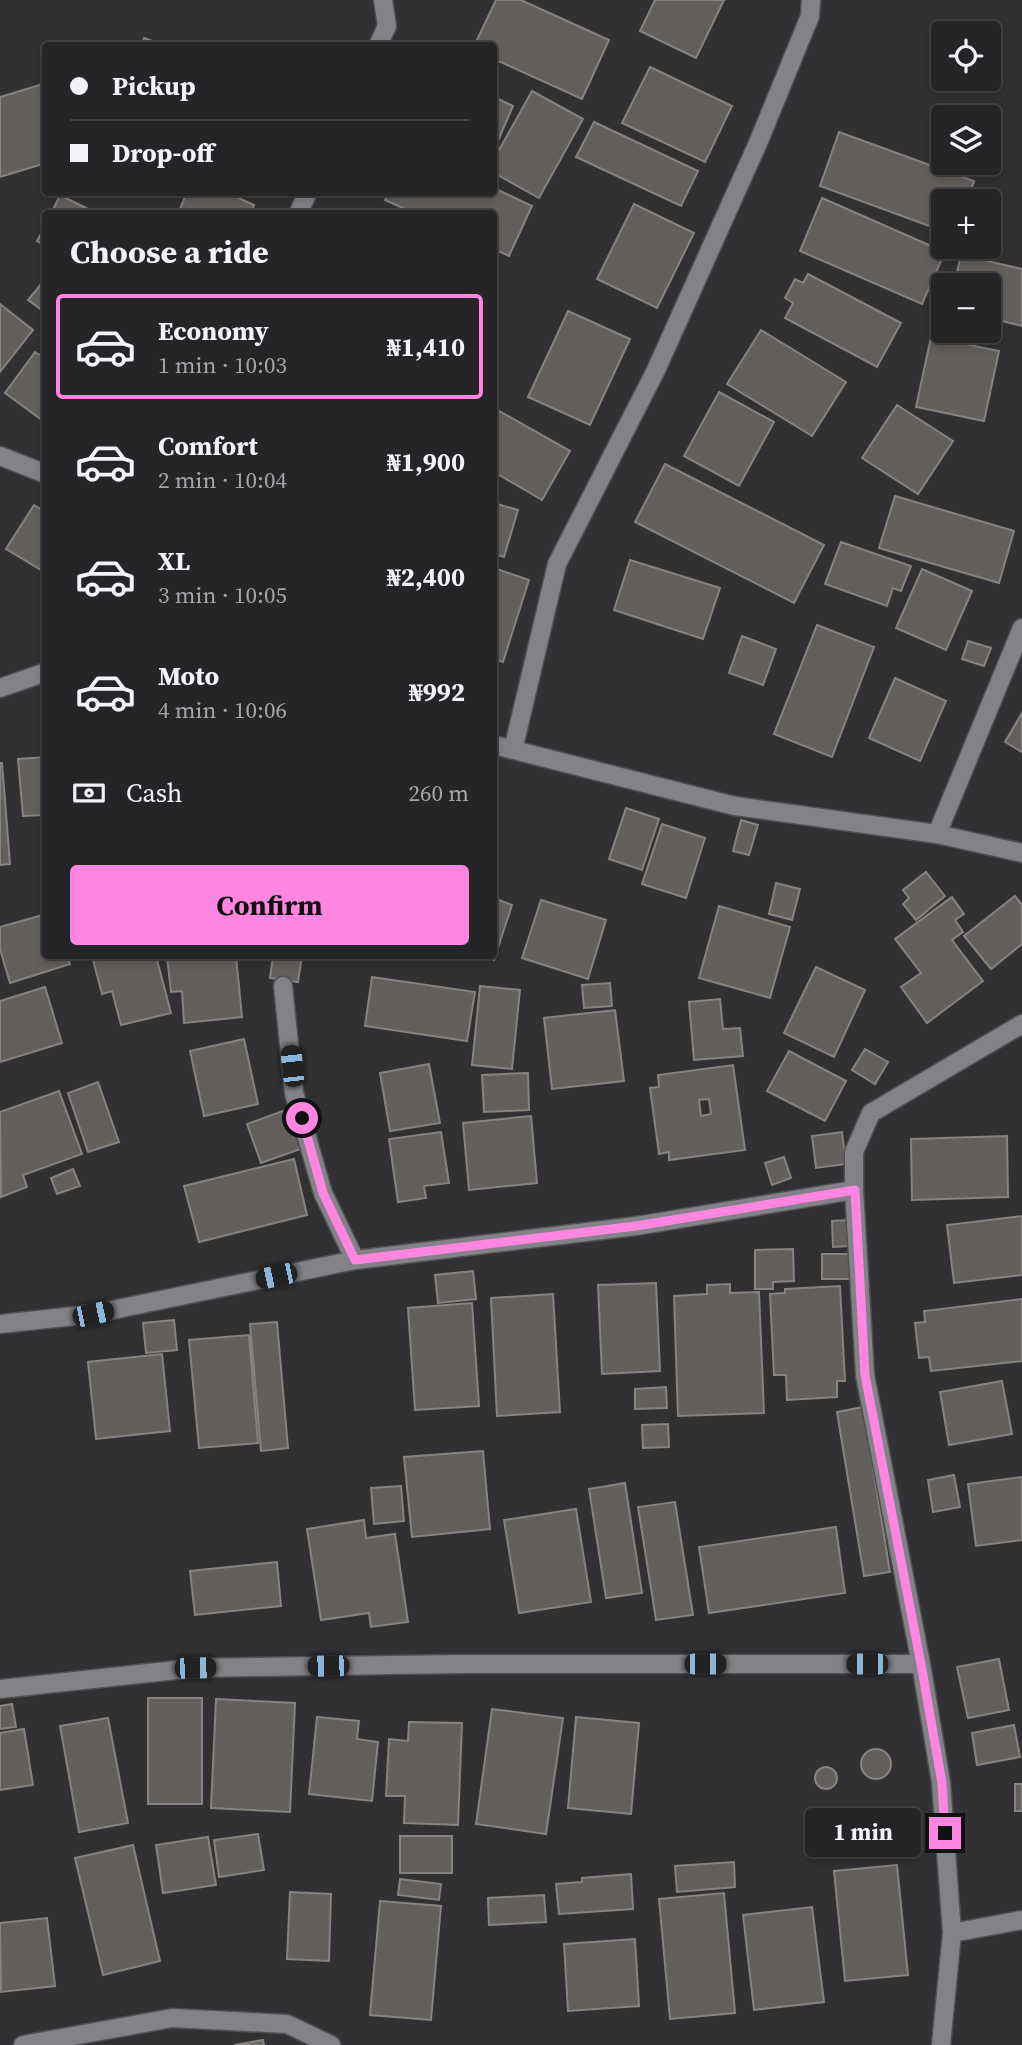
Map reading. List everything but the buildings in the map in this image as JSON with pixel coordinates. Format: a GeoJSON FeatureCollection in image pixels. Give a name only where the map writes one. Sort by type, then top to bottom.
{"type":"FeatureCollection","features":[{"type":"Feature","properties":{"kind":"street"},"geometry":{"type":"LineString","coordinates":[[380,42],[387,26],[383,0]]}},
{"type":"Feature","properties":{"kind":"street"},"geometry":{"type":"LineString","coordinates":[[513,750],[557,564],[656,370],[758,143],[810,16],[811,0]]}},
{"type":"Feature","properties":{"kind":"street"},"geometry":{"type":"LineString","coordinates":[[0,456],[42,472]]}},
{"type":"Feature","properties":{"kind":"street"},"geometry":{"type":"LineString","coordinates":[[937,834],[1022,628]]}},
{"type":"Feature","properties":{"kind":"street"},"geometry":{"type":"LineString","coordinates":[[0,688],[42,673]]}},
{"type":"Feature","properties":{"kind":"street"},"geometry":{"type":"LineString","coordinates":[[497,746],[736,806],[937,834],[1022,852]]}},
{"type":"Feature","properties":{"kind":"street"},"geometry":{"type":"LineString","coordinates":[[284,986],[294,1093],[323,1193],[355,1260]]}},
{"type":"Feature","properties":{"kind":"street"},"geometry":{"type":"LineString","coordinates":[[941,2045],[952,1933],[942,1783],[865,1375],[855,1152],[871,1113],[1022,1024]]}},
{"type":"Feature","properties":{"kind":"street"},"geometry":{"type":"LineString","coordinates":[[0,1324],[93,1314],[355,1260],[636,1226],[855,1190]]}},
{"type":"Feature","properties":{"kind":"street"},"geometry":{"type":"LineString","coordinates":[[0,1689],[195,1668],[461,1664],[921,1664]]}},
{"type":"Feature","properties":{"kind":"street"},"geometry":{"type":"LineString","coordinates":[[952,1933],[1022,1920]]}},
{"type":"Feature","properties":{"kind":"street"},"geometry":{"type":"LineString","coordinates":[[23,2045],[172,2018],[287,2024],[331,2045]]}},
{"type":"Feature","properties":{"kind":"route"},"geometry":{"type":"LineString","coordinates":[[302,1118],[323,1193],[355,1260],[636,1226],[855,1190],[865,1375],[942,1783],[945,1833]]}}]}
